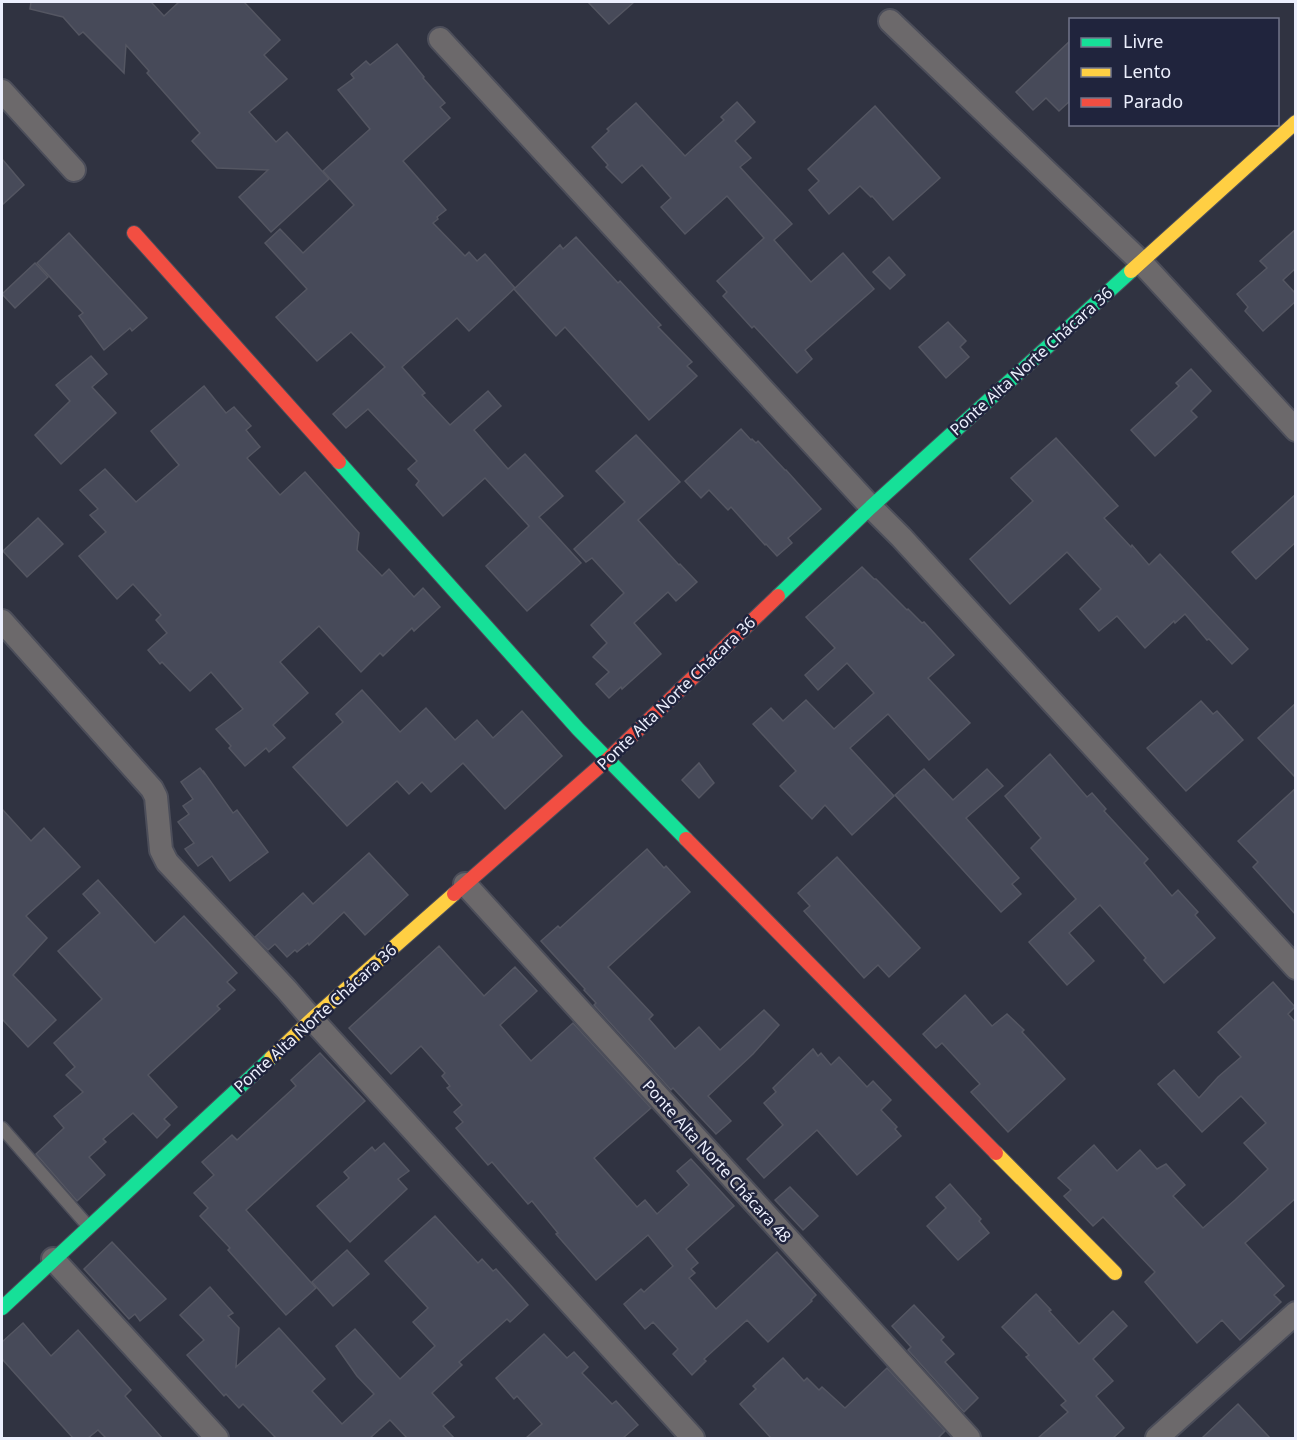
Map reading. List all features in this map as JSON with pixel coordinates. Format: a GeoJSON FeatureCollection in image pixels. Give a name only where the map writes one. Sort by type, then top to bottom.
{"type":"FeatureCollection","features":[{"type":"Feature","properties":{"kind":"street"},"geometry":{"type":"LineString","coordinates":[[890,21],[1141,262],[1296,430]]}},
{"type":"Feature","properties":{"kind":"street"},"geometry":{"type":"LineString","coordinates":[[441,39],[1296,968]]}},
{"type":"Feature","properties":{"kind":"street"},"geometry":{"type":"LineString","coordinates":[[2,91],[74,170]]}},
{"type":"Feature","properties":{"kind":"street","name":"Ponte Alta Norte Chácara 36"},"geometry":{"type":"LineString","coordinates":[[4,1302],[312,1019],[608,759],[871,507],[1296,122]]}},
{"type":"Feature","properties":{"kind":"street"},"geometry":{"type":"LineString","coordinates":[[134,233],[578,729],[1115,1273]]}},
{"type":"Feature","properties":{"kind":"street"},"geometry":{"type":"LineString","coordinates":[[2,621],[152,789],[156,797],[161,850],[167,862],[286,989],[693,1438]]}},
{"type":"Feature","properties":{"kind":"street","name":"Ponte Alta Norte Chácara 48"},"geometry":{"type":"LineString","coordinates":[[465,884],[969,1438]]}},
{"type":"Feature","properties":{"kind":"street"},"geometry":{"type":"LineString","coordinates":[[53,1259],[217,1438]]}},
{"type":"Feature","properties":{"kind":"street"},"geometry":{"type":"LineString","coordinates":[[1157,1438],[1296,1313]]}},
{"type":"Feature","properties":{"kind":"lane"},"geometry":{"type":"LineString","coordinates":[[2,1128],[88,1226]]}},
{"type":"Feature","properties":{"kind":"building"},"geometry":{"type":"Polygon","coordinates":[[[31,2],[151,2],[164,16],[179,2],[244,2],[280,40],[264,55],[287,79],[249,112],[276,142],[287,132],[329,179],[271,232],[239,197],[268,170],[217,168],[192,141],[200,133],[147,73],[149,71],[126,45],[124,73],[83,32],[79,35],[63,17],[30,9],[31,2]]]}},
{"type":"Feature","properties":{"kind":"building"},"geometry":{"type":"Polygon","coordinates":[[[588,2],[634,2],[609,24],[588,2]]]}},
{"type":"Feature","properties":{"kind":"building"},"geometry":{"type":"Polygon","coordinates":[[[1069,42],[1069,102],[1059,111],[1046,98],[1033,110],[1016,92],[1069,42]]]}},
{"type":"Feature","properties":{"kind":"building"},"geometry":{"type":"Polygon","coordinates":[[[397,44],[445,103],[440,107],[450,118],[403,161],[446,210],[433,223],[465,256],[469,252],[477,261],[485,254],[515,288],[469,331],[457,318],[402,367],[425,393],[422,395],[450,425],[488,391],[501,406],[474,430],[508,469],[525,454],[563,496],[539,517],[581,563],[527,611],[486,566],[529,526],[485,478],[443,516],[416,485],[419,481],[408,469],[417,461],[368,409],[346,428],[333,414],[385,367],[351,332],[317,361],[276,317],[307,289],[265,243],[280,229],[303,253],[354,205],[323,171],[370,129],[338,90],[354,78],[351,74],[366,61],[370,65],[397,44]]]}},
{"type":"Feature","properties":{"kind":"building"},"geometry":{"type":"Polygon","coordinates":[[[737,102],[755,122],[735,141],[751,158],[740,167],[792,224],[774,240],[811,282],[843,253],[874,289],[805,350],[812,359],[797,373],[723,296],[727,292],[717,281],[764,238],[727,196],[685,234],[661,207],[671,198],[642,165],[622,183],[606,167],[608,165],[592,147],[609,131],[607,129],[636,103],[685,156],[724,120],[721,117],[737,102]]]}},
{"type":"Feature","properties":{"kind":"building"},"geometry":{"type":"Polygon","coordinates":[[[875,106],[940,178],[893,220],[860,186],[829,214],[809,190],[819,181],[808,169],[875,106]]]}},
{"type":"Feature","properties":{"kind":"building"},"geometry":{"type":"Polygon","coordinates":[[[2,159],[24,185],[2,205],[2,159]]]}},
{"type":"Feature","properties":{"kind":"building"},"geometry":{"type":"Polygon","coordinates":[[[1296,229],[1296,268],[1283,280],[1296,294],[1296,301],[1263,331],[1245,311],[1248,307],[1237,294],[1267,268],[1260,261],[1296,229]]]}},
{"type":"Feature","properties":{"kind":"building"},"geometry":{"type":"Polygon","coordinates":[[[69,233],[147,318],[132,331],[130,328],[104,350],[79,316],[83,313],[37,263],[69,233]]]}},
{"type":"Feature","properties":{"kind":"building"},"geometry":{"type":"Polygon","coordinates":[[[576,237],[661,325],[658,327],[692,362],[687,366],[697,376],[649,420],[565,327],[556,336],[514,289],[560,245],[563,249],[576,237]]]}},
{"type":"Feature","properties":{"kind":"building"},"geometry":{"type":"Polygon","coordinates":[[[889,257],[905,275],[890,289],[873,272],[889,257]]]}},
{"type":"Feature","properties":{"kind":"building"},"geometry":{"type":"Polygon","coordinates":[[[35,263],[48,277],[15,308],[2,294],[35,263]]]}},
{"type":"Feature","properties":{"kind":"building"},"geometry":{"type":"Polygon","coordinates":[[[948,322],[966,341],[960,347],[969,357],[946,378],[919,347],[948,322]]]}},
{"type":"Feature","properties":{"kind":"building"},"geometry":{"type":"Polygon","coordinates":[[[91,356],[107,374],[92,387],[116,413],[61,464],[35,435],[70,401],[56,385],[91,356]]]}},
{"type":"Feature","properties":{"kind":"building"},"geometry":{"type":"Polygon","coordinates":[[[1191,369],[1211,391],[1191,411],[1197,417],[1155,456],[1131,430],[1179,386],[1176,383],[1191,369]]]}},
{"type":"Feature","properties":{"kind":"building"},"geometry":{"type":"Polygon","coordinates":[[[204,386],[226,413],[234,407],[251,426],[246,430],[260,447],[247,458],[280,495],[305,472],[359,533],[357,550],[382,576],[389,569],[414,597],[423,588],[440,607],[414,631],[412,628],[383,656],[380,653],[361,672],[319,626],[280,662],[308,693],[273,725],[285,738],[269,752],[266,748],[245,766],[216,729],[243,709],[211,672],[190,691],[162,662],[160,664],[148,650],[167,633],[156,620],[161,615],[133,584],[117,599],[79,556],[106,532],[90,515],[98,509],[80,490],[105,469],[136,502],[179,465],[151,431],[204,386]]]}},
{"type":"Feature","properties":{"kind":"building"},"geometry":{"type":"Polygon","coordinates":[[[741,429],[751,440],[756,443],[758,441],[821,509],[788,538],[792,543],[777,556],[731,507],[728,510],[709,490],[701,498],[685,481],[741,429]]]}},
{"type":"Feature","properties":{"kind":"building"},"geometry":{"type":"Polygon","coordinates":[[[636,435],[680,482],[638,520],[697,582],[676,601],[668,592],[634,623],[661,654],[609,698],[596,684],[609,672],[593,657],[607,643],[591,625],[624,593],[592,558],[586,562],[574,549],[625,502],[596,471],[636,435]]]}},
{"type":"Feature","properties":{"kind":"building"},"geometry":{"type":"Polygon","coordinates":[[[1056,438],[1118,506],[1104,518],[1149,565],[1160,554],[1248,649],[1232,664],[1185,614],[1145,648],[1117,616],[1099,631],[1080,609],[1101,589],[1067,552],[1010,604],[970,559],[1033,501],[1011,478],[1056,438]]]}},
{"type":"Feature","properties":{"kind":"building"},"geometry":{"type":"Polygon","coordinates":[[[1296,494],[1296,542],[1256,579],[1232,552],[1296,494]]]}},
{"type":"Feature","properties":{"kind":"building"},"geometry":{"type":"Polygon","coordinates":[[[38,518],[63,544],[27,577],[3,551],[38,518]]]}},
{"type":"Feature","properties":{"kind":"building"},"geometry":{"type":"Polygon","coordinates":[[[862,567],[907,610],[922,623],[924,622],[954,655],[928,678],[970,723],[929,760],[888,714],[850,748],[894,796],[852,835],[825,805],[812,819],[780,786],[796,771],[753,724],[771,708],[783,721],[806,700],[834,729],[874,693],[847,663],[818,690],[805,675],[835,648],[806,617],[862,567]]]}},
{"type":"Feature","properties":{"kind":"building"},"geometry":{"type":"Polygon","coordinates":[[[362,690],[400,732],[426,708],[455,740],[477,720],[493,738],[522,711],[562,756],[505,809],[463,763],[431,792],[422,782],[409,794],[397,781],[347,826],[293,767],[343,722],[336,714],[362,690]]]}},
{"type":"Feature","properties":{"kind":"building"},"geometry":{"type":"Polygon","coordinates":[[[1201,701],[1213,714],[1217,711],[1243,740],[1186,791],[1147,748],[1201,701]]]}},
{"type":"Feature","properties":{"kind":"building"},"geometry":{"type":"Polygon","coordinates":[[[1296,703],[1296,778],[1258,738],[1296,703]]]}},
{"type":"Feature","properties":{"kind":"building"},"geometry":{"type":"Polygon","coordinates":[[[1050,754],[1087,797],[1092,793],[1106,809],[1104,811],[1148,859],[1144,863],[1172,896],[1178,890],[1198,912],[1195,915],[1215,938],[1164,983],[1144,960],[1146,958],[1100,905],[1069,933],[1094,961],[1067,985],[1029,942],[1076,899],[1031,848],[1041,838],[1005,796],[1050,754]]]}},
{"type":"Feature","properties":{"kind":"building"},"geometry":{"type":"Polygon","coordinates":[[[699,763],[714,783],[699,798],[682,780],[699,763]]]}},
{"type":"Feature","properties":{"kind":"building"},"geometry":{"type":"Polygon","coordinates":[[[200,768],[233,813],[237,810],[268,852],[230,881],[212,856],[198,866],[185,849],[194,843],[178,822],[189,814],[183,806],[193,799],[181,782],[200,768]]]}},
{"type":"Feature","properties":{"kind":"building"},"geometry":{"type":"Polygon","coordinates":[[[924,769],[953,800],[987,769],[1003,786],[966,818],[1019,878],[1012,884],[1021,894],[1001,912],[895,795],[924,769]]]}},
{"type":"Feature","properties":{"kind":"building"},"geometry":{"type":"Polygon","coordinates":[[[1296,788],[1296,915],[1253,867],[1258,862],[1238,841],[1296,788]]]}},
{"type":"Feature","properties":{"kind":"building"},"geometry":{"type":"Polygon","coordinates":[[[2,809],[31,841],[44,828],[80,867],[26,916],[47,938],[13,975],[56,1020],[28,1047],[2,1019],[2,809]]]}},
{"type":"Feature","properties":{"kind":"building"},"geometry":{"type":"Polygon","coordinates":[[[647,849],[690,892],[608,967],[653,1015],[649,1019],[675,1049],[699,1027],[720,1050],[764,1010],[779,1025],[753,1054],[708,1096],[731,1121],[716,1134],[673,1088],[671,1090],[594,1005],[596,1003],[585,989],[541,941],[558,926],[560,928],[647,849]]]}},
{"type":"Feature","properties":{"kind":"building"},"geometry":{"type":"Polygon","coordinates":[[[369,853],[408,895],[365,935],[344,912],[309,945],[308,943],[297,952],[295,950],[287,957],[275,944],[268,950],[255,937],[303,893],[313,904],[369,853]]]}},
{"type":"Feature","properties":{"kind":"building"},"geometry":{"type":"Polygon","coordinates":[[[837,857],[920,948],[889,977],[878,965],[864,978],[804,911],[810,906],[798,893],[837,857]]]}},
{"type":"Feature","properties":{"kind":"building"},"geometry":{"type":"Polygon","coordinates":[[[98,880],[155,943],[184,916],[237,973],[227,982],[235,990],[217,1006],[220,1009],[148,1075],[177,1107],[164,1119],[170,1125],[157,1138],[133,1113],[103,1139],[106,1142],[89,1157],[105,1175],[77,1201],[36,1154],[64,1128],[54,1116],[83,1092],[66,1075],[75,1067],[54,1043],[102,999],[58,951],[100,913],[83,894],[98,880]]]}},
{"type":"Feature","properties":{"kind":"building"},"geometry":{"type":"Polygon","coordinates":[[[439,946],[484,996],[515,967],[537,991],[500,1025],[531,1061],[573,1023],[651,1108],[594,1158],[637,1207],[645,1200],[657,1214],[689,1185],[677,1171],[691,1159],[734,1206],[686,1249],[698,1263],[691,1269],[695,1273],[689,1278],[716,1309],[777,1252],[816,1295],[812,1301],[768,1342],[747,1320],[704,1359],[706,1361],[692,1375],[673,1354],[678,1349],[653,1322],[645,1329],[624,1304],[641,1289],[644,1292],[673,1266],[648,1235],[596,1280],[556,1234],[558,1233],[532,1201],[528,1204],[492,1162],[488,1165],[456,1128],[463,1122],[454,1112],[462,1105],[447,1088],[450,1086],[442,1076],[445,1073],[421,1046],[391,1074],[349,1028],[439,946]]]}},
{"type":"Feature","properties":{"kind":"building"},"geometry":{"type":"Polygon","coordinates":[[[1273,982],[1295,1007],[1288,1014],[1296,1023],[1296,1198],[1245,1243],[1284,1286],[1274,1295],[1281,1302],[1240,1340],[1222,1320],[1197,1343],[1145,1282],[1155,1272],[1103,1217],[1093,1226],[1064,1196],[1071,1190],[1058,1178],[1094,1145],[1117,1171],[1140,1150],[1157,1169],[1166,1164],[1185,1185],[1173,1196],[1203,1228],[1235,1200],[1268,1169],[1244,1143],[1266,1123],[1241,1096],[1202,1132],[1158,1084],[1174,1070],[1199,1098],[1241,1057],[1218,1032],[1273,982]]]}},
{"type":"Feature","properties":{"kind":"building"},"geometry":{"type":"Polygon","coordinates":[[[965,995],[992,1026],[1007,1014],[1024,1030],[1022,1032],[1065,1079],[1008,1132],[971,1092],[980,1084],[942,1043],[936,1048],[923,1034],[965,995]]]}},
{"type":"Feature","properties":{"kind":"building"},"geometry":{"type":"Polygon","coordinates":[[[813,1049],[818,1056],[821,1053],[831,1065],[839,1057],[867,1087],[873,1081],[891,1100],[881,1110],[897,1127],[895,1129],[901,1136],[857,1175],[817,1130],[764,1178],[747,1159],[783,1125],[764,1103],[776,1092],[773,1088],[813,1049]]]}},
{"type":"Feature","properties":{"kind":"building"},"geometry":{"type":"Polygon","coordinates":[[[320,1053],[365,1101],[246,1210],[316,1288],[286,1315],[200,1216],[208,1208],[194,1193],[214,1175],[202,1162],[232,1135],[237,1140],[296,1086],[291,1080],[320,1053]]]}},
{"type":"Feature","properties":{"kind":"building"},"geometry":{"type":"Polygon","coordinates":[[[384,1143],[409,1171],[398,1179],[407,1189],[350,1242],[317,1206],[349,1178],[344,1172],[372,1147],[375,1151],[384,1143]]]}},
{"type":"Feature","properties":{"kind":"building"},"geometry":{"type":"Polygon","coordinates":[[[950,1184],[981,1219],[979,1221],[989,1233],[958,1260],[927,1226],[946,1208],[936,1197],[950,1184]]]}},
{"type":"Feature","properties":{"kind":"building"},"geometry":{"type":"Polygon","coordinates":[[[790,1187],[818,1216],[803,1230],[775,1200],[790,1187]]]}},
{"type":"Feature","properties":{"kind":"building"},"geometry":{"type":"Polygon","coordinates":[[[435,1216],[478,1263],[482,1259],[493,1271],[496,1269],[528,1305],[510,1322],[507,1319],[459,1362],[462,1365],[432,1393],[454,1417],[443,1426],[454,1438],[407,1438],[390,1420],[370,1438],[276,1438],[243,1404],[239,1408],[226,1394],[224,1396],[187,1355],[204,1340],[180,1315],[210,1287],[233,1313],[228,1316],[239,1328],[236,1367],[279,1328],[325,1379],[312,1391],[342,1424],[374,1394],[357,1376],[336,1346],[355,1329],[400,1379],[435,1346],[413,1322],[428,1308],[385,1261],[435,1216]]]}},
{"type":"Feature","properties":{"kind":"building"},"geometry":{"type":"Polygon","coordinates":[[[112,1242],[166,1299],[140,1321],[135,1314],[129,1319],[84,1269],[112,1242]]]}},
{"type":"Feature","properties":{"kind":"building"},"geometry":{"type":"Polygon","coordinates":[[[347,1250],[369,1274],[333,1306],[312,1282],[347,1250]]]}},
{"type":"Feature","properties":{"kind":"building"},"geometry":{"type":"Polygon","coordinates":[[[1036,1294],[1079,1344],[1113,1311],[1127,1326],[1093,1359],[1113,1381],[1096,1396],[1124,1428],[1113,1438],[1038,1438],[1068,1412],[1061,1405],[1066,1401],[1026,1357],[1029,1355],[1002,1327],[1036,1294]]]}},
{"type":"Feature","properties":{"kind":"building"},"geometry":{"type":"Polygon","coordinates":[[[914,1305],[944,1337],[941,1340],[954,1354],[945,1362],[978,1398],[964,1412],[908,1350],[911,1347],[892,1326],[914,1305]]]}},
{"type":"Feature","properties":{"kind":"building"},"geometry":{"type":"Polygon","coordinates":[[[23,1323],[51,1356],[78,1330],[131,1390],[125,1396],[162,1438],[106,1438],[98,1430],[88,1438],[73,1438],[2,1359],[2,1342],[23,1323]]]}},
{"type":"Feature","properties":{"kind":"building"},"geometry":{"type":"Polygon","coordinates":[[[544,1334],[567,1358],[574,1352],[588,1367],[582,1373],[612,1404],[616,1401],[638,1425],[623,1438],[526,1438],[542,1424],[517,1396],[514,1399],[496,1378],[544,1334]]]}},
{"type":"Feature","properties":{"kind":"building"},"geometry":{"type":"Polygon","coordinates":[[[783,1358],[804,1381],[807,1378],[819,1390],[822,1387],[845,1408],[887,1368],[945,1431],[938,1438],[771,1438],[740,1404],[756,1389],[753,1386],[783,1358]]]}},
{"type":"Feature","properties":{"kind":"building"},"geometry":{"type":"Polygon","coordinates":[[[1238,1404],[1270,1438],[1202,1438],[1238,1404]]]}},
{"type":"Feature","properties":{"kind":"traffic: fast"},"geometry":{"type":"LineString","coordinates":[[778,596],[871,507],[1131,271]]}},
{"type":"Feature","properties":{"kind":"traffic: fast"},"geometry":{"type":"LineString","coordinates":[[339,462],[578,729],[686,839]]}},
{"type":"Feature","properties":{"kind":"traffic: fast"},"geometry":{"type":"LineString","coordinates":[[2,1308],[271,1058]]}},
{"type":"Feature","properties":{"kind":"traffic: slow"},"geometry":{"type":"LineString","coordinates":[[1131,271],[1296,122]]}},
{"type":"Feature","properties":{"kind":"traffic: slow"},"geometry":{"type":"LineString","coordinates":[[271,1058],[454,894]]}},
{"type":"Feature","properties":{"kind":"traffic: slow"},"geometry":{"type":"LineString","coordinates":[[996,1153],[1115,1273]]}},
{"type":"Feature","properties":{"kind":"traffic: jam"},"geometry":{"type":"LineString","coordinates":[[134,233],[339,462]]}},
{"type":"Feature","properties":{"kind":"traffic: jam"},"geometry":{"type":"LineString","coordinates":[[454,894],[608,759],[778,596]]}},
{"type":"Feature","properties":{"kind":"traffic: jam"},"geometry":{"type":"LineString","coordinates":[[686,839],[996,1153]]}}]}
